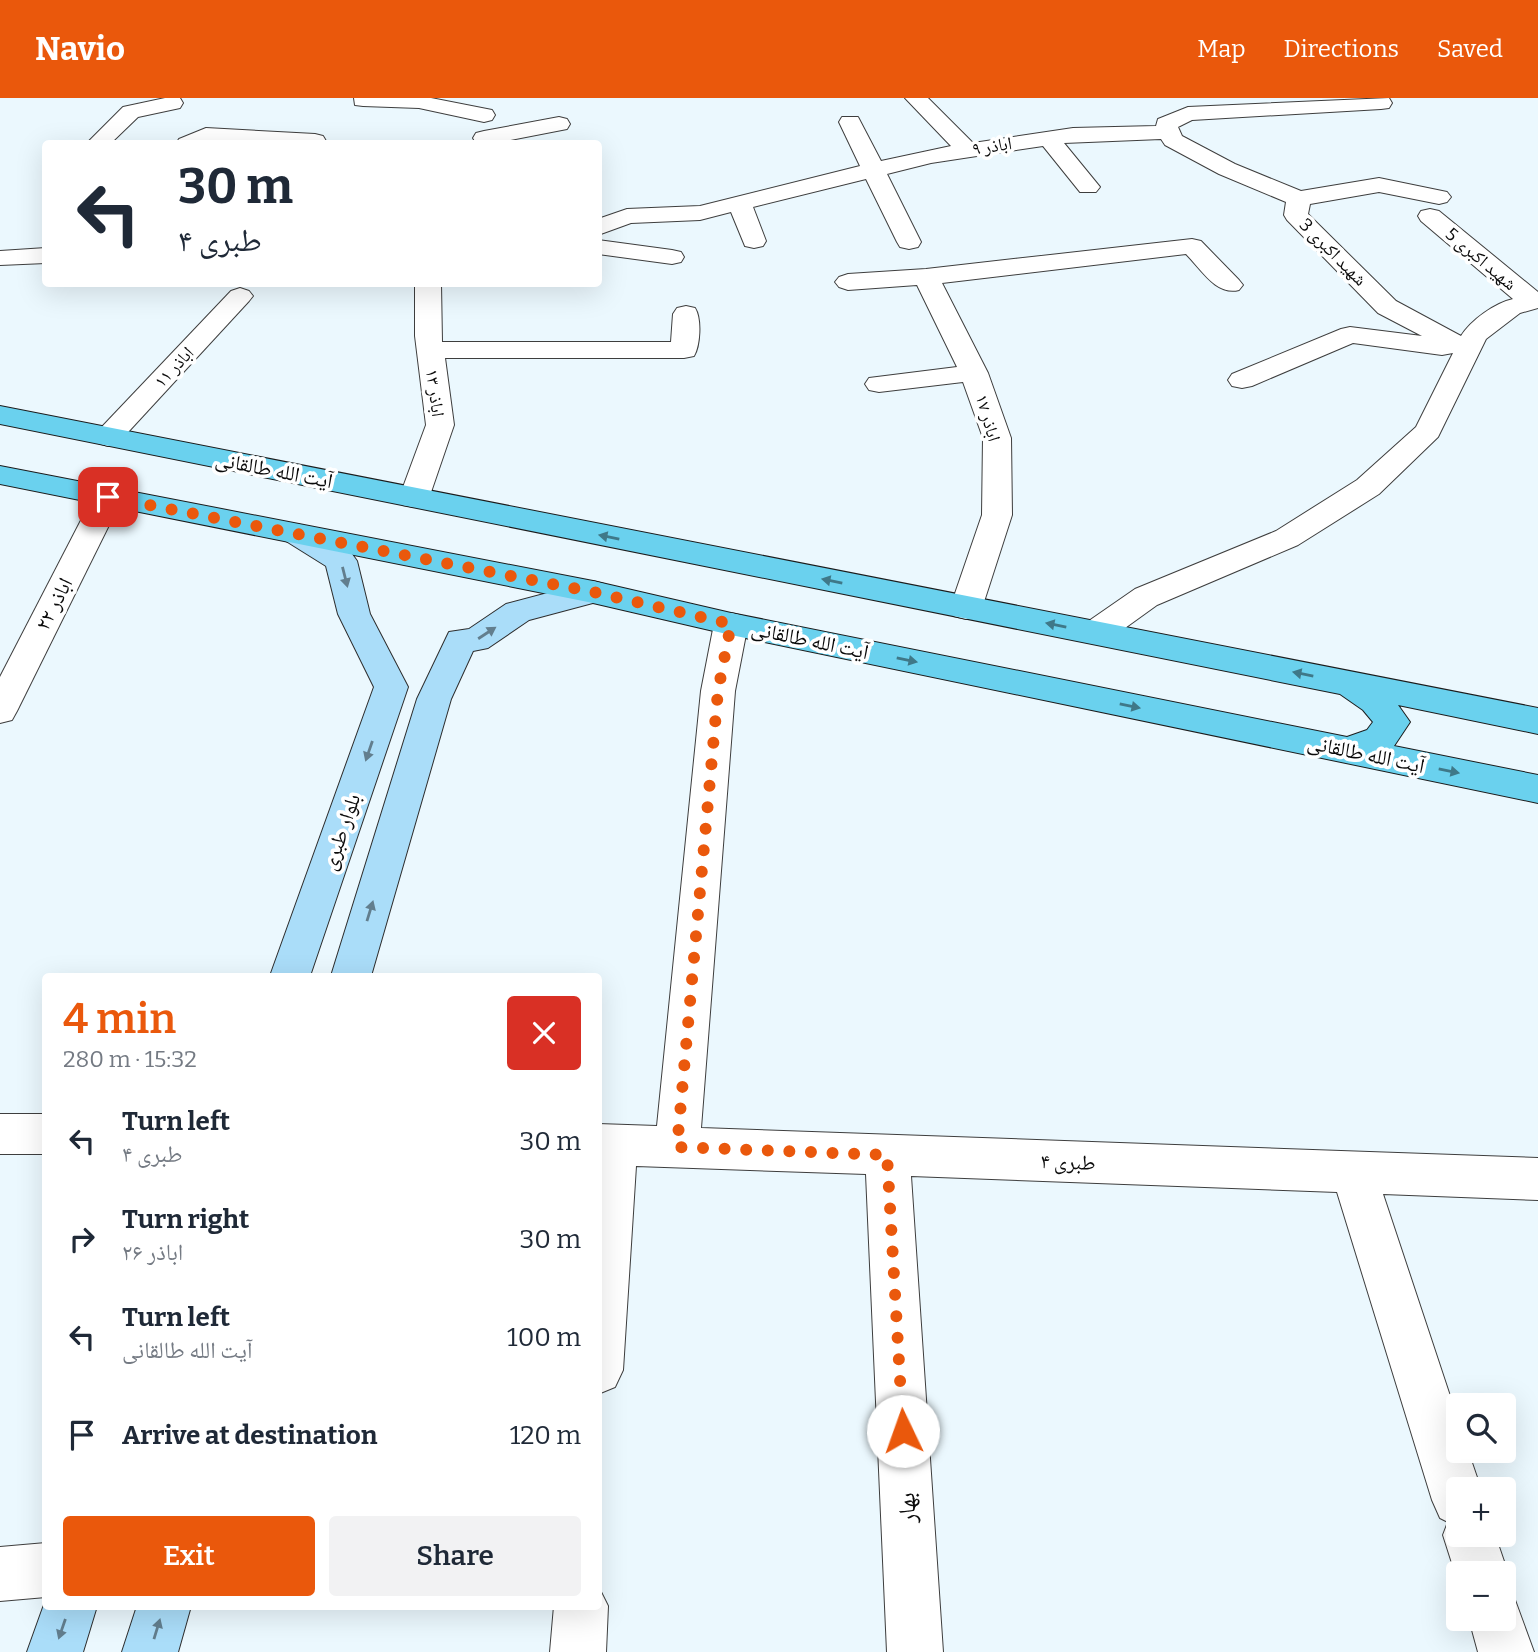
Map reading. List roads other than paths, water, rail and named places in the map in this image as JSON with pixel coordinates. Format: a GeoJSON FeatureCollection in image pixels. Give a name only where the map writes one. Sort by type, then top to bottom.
{"type":"FeatureCollection","features":[{"type":"Feature","properties":{"kind":"main road","name":"آیت الله طالقانی"},"geometry":{"type":"LineString","coordinates":[[0,415],[1538,721]]}},
{"type":"Feature","properties":{"kind":"main road","name":"آیت الله طالقانی"},"geometry":{"type":"LineString","coordinates":[[0,475],[593,592],[731,624],[1538,789]]}},
{"type":"Feature","properties":{"kind":"main road","name":"بلوار طبری"},"geometry":{"type":"LineString","coordinates":[[291,973],[391,687],[354,614],[341,561],[297,534]]}},
{"type":"Feature","properties":{"kind":"main road"},"geometry":{"type":"LineString","coordinates":[[352,973],[434,699],[461,640],[477,640],[518,612],[593,592]]}},
{"type":"Feature","properties":{"kind":"main road"},"geometry":{"type":"LineString","coordinates":[[1348,750],[1380,739],[1392,722],[1375,701],[1350,684]]}},
{"type":"Feature","properties":{"kind":"main road"},"geometry":{"type":"LineString","coordinates":[[55,1652],[69,1610]]}},
{"type":"Feature","properties":{"kind":"main road"},"geometry":{"type":"LineString","coordinates":[[150,1652],[163,1610]]}},
{"type":"Feature","properties":{"kind":"street"},"geometry":{"type":"LineString","coordinates":[[916,98],[967,150]]}},
{"type":"Feature","properties":{"kind":"street"},"geometry":{"type":"LineString","coordinates":[[101,140],[131,112],[169,100],[197,139],[256,140]]}},
{"type":"Feature","properties":{"kind":"street"},"geometry":{"type":"LineString","coordinates":[[363,100],[490,106],[484,140]]}},
{"type":"Feature","properties":{"kind":"street","name":"اباذر ۹"},"geometry":{"type":"LineString","coordinates":[[602,226],[627,216],[700,213],[931,156],[1188,114],[1268,108],[1390,106]]}},
{"type":"Feature","properties":{"kind":"street"},"geometry":{"type":"LineString","coordinates":[[1170,119],[1173,140],[1227,169],[1299,199]]}},
{"type":"Feature","properties":{"kind":"street"},"geometry":{"type":"LineString","coordinates":[[850,122],[909,242]]}},
{"type":"Feature","properties":{"kind":"street"},"geometry":{"type":"LineString","coordinates":[[488,140],[559,124]]}},
{"type":"Feature","properties":{"kind":"street"},"geometry":{"type":"LineString","coordinates":[[1048,138],[1088,187]]}},
{"type":"Feature","properties":{"kind":"street","name":"شهید اکبری 3"},"geometry":{"type":"LineString","coordinates":[[1435,207],[1379,185],[1299,199],[1296,215],[1387,307],[1468,350]]}},
{"type":"Feature","properties":{"kind":"street"},"geometry":{"type":"LineString","coordinates":[[740,203],[754,240]]}},
{"type":"Feature","properties":{"kind":"street","name":"شهید اکبری 5"},"geometry":{"type":"LineString","coordinates":[[1435,207],[1535,301]]}},
{"type":"Feature","properties":{"kind":"street"},"geometry":{"type":"LineString","coordinates":[[848,282],[926,277],[1192,246],[1230,285]]}},
{"type":"Feature","properties":{"kind":"street"},"geometry":{"type":"LineString","coordinates":[[602,248],[672,257]]}},
{"type":"Feature","properties":{"kind":"street"},"geometry":{"type":"LineString","coordinates":[[0,258],[42,255]]}},
{"type":"Feature","properties":{"kind":"street","name":"اباذر ۱۷"},"geometry":{"type":"LineString","coordinates":[[926,277],[974,373],[997,438],[997,515],[966,608]]}},
{"type":"Feature","properties":{"kind":"street","name":"اباذر ۱۳"},"geometry":{"type":"LineString","coordinates":[[414,498],[440,425],[430,350],[428,287]]}},
{"type":"Feature","properties":{"kind":"street","name":"اباذر ۱۱"},"geometry":{"type":"LineString","coordinates":[[108,438],[240,296]]}},
{"type":"Feature","properties":{"kind":"street"},"geometry":{"type":"LineString","coordinates":[[1095,633],[1146,597],[1287,538],[1367,487],[1428,431],[1475,335],[1511,307],[1535,301]]}},
{"type":"Feature","properties":{"kind":"street"},"geometry":{"type":"LineString","coordinates":[[430,350],[684,350],[686,314]]}},
{"type":"Feature","properties":{"kind":"street"},"geometry":{"type":"LineString","coordinates":[[1242,380],[1350,335],[1468,350]]}},
{"type":"Feature","properties":{"kind":"street"},"geometry":{"type":"LineString","coordinates":[[879,384],[974,373]]}},
{"type":"Feature","properties":{"kind":"street","name":"اباذر ۲۲"},"geometry":{"type":"LineString","coordinates":[[0,711],[108,497]]}},
{"type":"Feature","properties":{"kind":"street"},"geometry":{"type":"LineString","coordinates":[[677,1147],[718,691],[731,624]]}},
{"type":"Feature","properties":{"kind":"street"},"geometry":{"type":"LineString","coordinates":[[0,1134],[42,1133]]}},
{"type":"Feature","properties":{"kind":"street"},"geometry":{"type":"LineString","coordinates":[[602,1270],[607,1144]]}},
{"type":"Feature","properties":{"kind":"street","name":"طبری ۴"},"geometry":{"type":"LineString","coordinates":[[607,1144],[1538,1179]]}},
{"type":"Feature","properties":{"kind":"street","name":"بهار"},"geometry":{"type":"LineString","coordinates":[[887,1155],[915,1652]]}},
{"type":"Feature","properties":{"kind":"street"},"geometry":{"type":"LineString","coordinates":[[1353,1172],[1451,1477]]}},
{"type":"Feature","properties":{"kind":"street"},"geometry":{"type":"LineString","coordinates":[[0,1574],[42,1570]]}},
{"type":"Feature","properties":{"kind":"street"},"geometry":{"type":"LineString","coordinates":[[578,1652],[581,1610]]}},
{"type":"Feature","properties":{"kind":"street"},"geometry":{"type":"LineString","coordinates":[[1500,1631],[1506,1652]]}}]}
